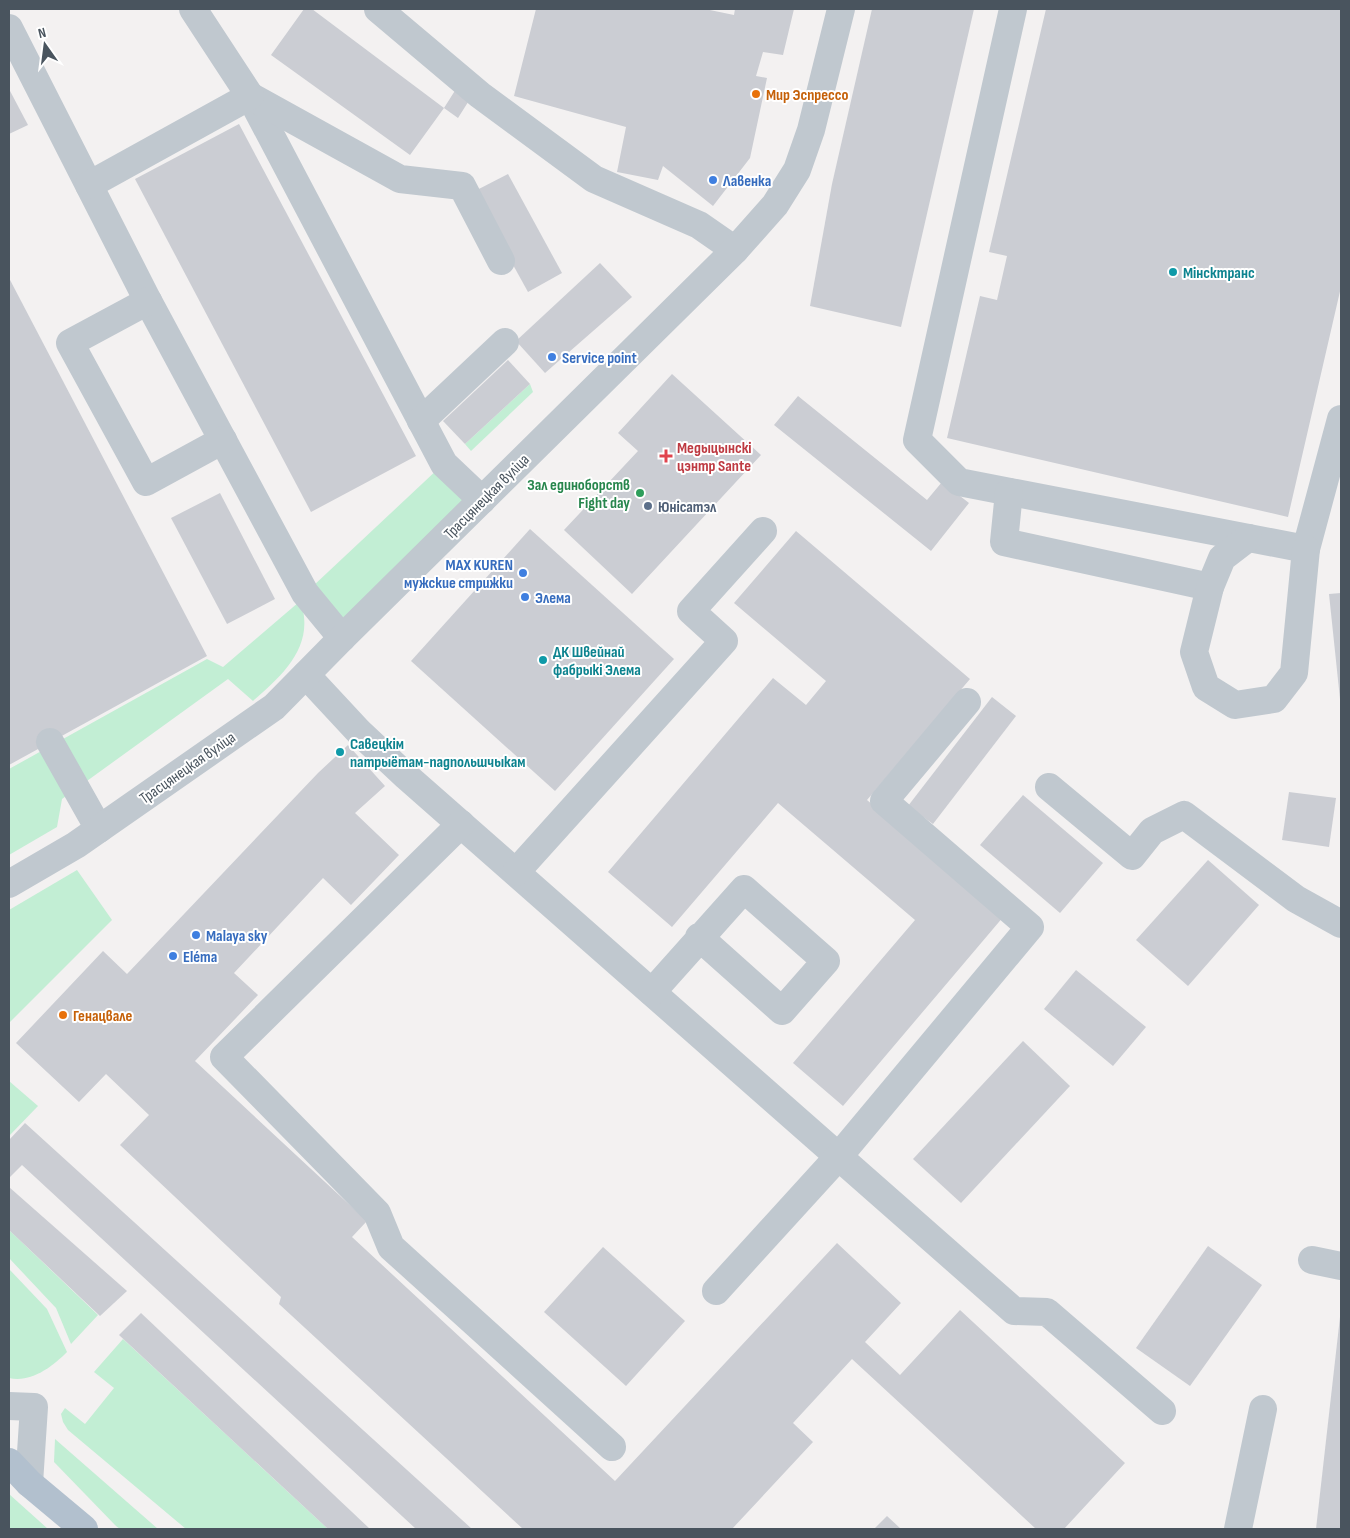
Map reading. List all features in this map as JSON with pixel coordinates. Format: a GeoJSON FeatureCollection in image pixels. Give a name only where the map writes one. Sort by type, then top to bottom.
{"type":"FeatureCollection","features":[{"type":"Feature","properties":{"kind":"main road"},"geometry":{"type":"LineString","coordinates":[[9,1462],[28,1482],[84,1529]]}},
{"type":"Feature","properties":{"kind":"street"},"geometry":{"type":"LineString","coordinates":[[193,9],[250,96],[444,464],[482,500]]}},
{"type":"Feature","properties":{"kind":"street"},"geometry":{"type":"LineString","coordinates":[[378,9],[480,95],[594,179],[700,225],[735,250]]}},
{"type":"Feature","properties":{"kind":"street","name":"Трасцянецкая вуліца"},"geometry":{"type":"LineString","coordinates":[[9,884],[76,845],[274,707],[735,250],[775,206],[797,170],[811,130],[841,9]]}},
{"type":"Feature","properties":{"kind":"street"},"geometry":{"type":"LineString","coordinates":[[1013,9],[917,440],[959,482],[1306,549]]}},
{"type":"Feature","properties":{"kind":"street"},"geometry":{"type":"LineString","coordinates":[[9,28],[148,301],[305,593],[342,638]]}},
{"type":"Feature","properties":{"kind":"street"},"geometry":{"type":"LineString","coordinates":[[89,185],[250,96]]}},
{"type":"Feature","properties":{"kind":"street"},"geometry":{"type":"LineString","coordinates":[[250,96],[400,179],[462,186],[501,261]]}},
{"type":"Feature","properties":{"kind":"street"},"geometry":{"type":"LineString","coordinates":[[148,301],[70,343],[146,482],[223,440]]}},
{"type":"Feature","properties":{"kind":"street"},"geometry":{"type":"LineString","coordinates":[[421,421],[505,342]]}},
{"type":"Feature","properties":{"kind":"street"},"geometry":{"type":"LineString","coordinates":[[1248,538],[1222,558],[1210,587],[1194,652],[1206,687],[1235,705],[1274,699],[1294,673],[1306,549],[1341,419]]}},
{"type":"Feature","properties":{"kind":"street"},"geometry":{"type":"LineString","coordinates":[[1009,492],[1004,542],[1210,587]]}},
{"type":"Feature","properties":{"kind":"street"},"geometry":{"type":"LineString","coordinates":[[516,872],[724,641],[691,611],[763,531]]}},
{"type":"Feature","properties":{"kind":"street"},"geometry":{"type":"LineString","coordinates":[[306,675],[359,732],[461,824],[1014,1311],[1047,1312],[1162,1411]]}},
{"type":"Feature","properties":{"kind":"street"},"geometry":{"type":"LineString","coordinates":[[716,1291],[839,1156],[1030,927],[884,801],[967,702]]}},
{"type":"Feature","properties":{"kind":"street"},"geometry":{"type":"LineString","coordinates":[[50,742],[99,829]]}},
{"type":"Feature","properties":{"kind":"street"},"geometry":{"type":"LineString","coordinates":[[1049,787],[1132,856],[1152,831],[1184,815],[1296,899],[1341,924]]}},
{"type":"Feature","properties":{"kind":"street"},"geometry":{"type":"LineString","coordinates":[[461,824],[224,1058],[377,1212],[391,1247],[612,1447]]}},
{"type":"Feature","properties":{"kind":"street"},"geometry":{"type":"LineString","coordinates":[[652,992],[699,937],[744,889],[826,961],[782,1011],[699,937]]}},
{"type":"Feature","properties":{"kind":"street"},"geometry":{"type":"LineString","coordinates":[[1312,1260],[1341,1266]]}},
{"type":"Feature","properties":{"kind":"street"},"geometry":{"type":"LineString","coordinates":[[9,1406],[34,1407],[28,1482]]}},
{"type":"Feature","properties":{"kind":"street"},"geometry":{"type":"LineString","coordinates":[[1238,1529],[1262,1408]]}},
{"type":"Feature","properties":{"kind":"green space"},"geometry":{"type":"Polygon","coordinates":[[[530,384],[533,392],[471,451],[465,444],[530,384]]]}},
{"type":"Feature","properties":{"kind":"green space"},"geometry":{"type":"Polygon","coordinates":[[[439,468],[473,500],[352,613],[338,620],[312,587],[439,468]]]}},
{"type":"Feature","properties":{"kind":"green space"},"geometry":{"type":"Polygon","coordinates":[[[299,602],[304,615],[304,630],[296,654],[272,684],[253,701],[228,679],[62,799],[57,827],[9,855],[9,769],[207,659],[223,667],[299,602]]]}},
{"type":"Feature","properties":{"kind":"green space"},"geometry":{"type":"Polygon","coordinates":[[[77,870],[112,920],[9,1023],[9,910],[77,870]]]}},
{"type":"Feature","properties":{"kind":"green space"},"geometry":{"type":"Polygon","coordinates":[[[9,1081],[38,1106],[9,1136],[9,1081]]]}},
{"type":"Feature","properties":{"kind":"green space"},"geometry":{"type":"Polygon","coordinates":[[[9,1230],[98,1315],[71,1344],[56,1308],[9,1258],[9,1230]]]}},
{"type":"Feature","properties":{"kind":"green space"},"geometry":{"type":"Polygon","coordinates":[[[9,1269],[47,1309],[67,1352],[41,1372],[33,1376],[17,1379],[9,1378],[9,1269]]]}},
{"type":"Feature","properties":{"kind":"green space"},"geometry":{"type":"Polygon","coordinates":[[[123,1339],[328,1529],[186,1529],[68,1430],[61,1414],[65,1408],[85,1424],[114,1388],[94,1372],[123,1339]]]}},
{"type":"Feature","properties":{"kind":"green space"},"geometry":{"type":"Polygon","coordinates":[[[55,1439],[158,1529],[120,1529],[116,1526],[54,1462],[55,1439]]]}},
{"type":"Feature","properties":{"kind":"green space"},"geometry":{"type":"Polygon","coordinates":[[[9,1494],[48,1529],[9,1529],[9,1494]]]}},
{"type":"Feature","properties":{"kind":"building"},"geometry":{"type":"Polygon","coordinates":[[[304,9],[312,9],[444,108],[410,155],[271,55],[304,9]]]}},
{"type":"Feature","properties":{"kind":"building"},"geometry":{"type":"Polygon","coordinates":[[[536,9],[705,9],[734,15],[735,9],[794,9],[783,55],[763,52],[756,76],[767,78],[750,158],[713,206],[663,166],[658,180],[617,172],[626,127],[514,96],[536,9]]]}},
{"type":"Feature","properties":{"kind":"building"},"geometry":{"type":"Polygon","coordinates":[[[872,9],[974,9],[901,327],[810,306],[832,184],[872,9]]]}},
{"type":"Feature","properties":{"kind":"building","name":"Мінсктранс"},"geometry":{"type":"Polygon","coordinates":[[[1046,9],[1341,9],[1341,287],[1288,517],[947,438],[980,296],[997,300],[1007,256],[989,252],[1046,9]]]}},
{"type":"Feature","properties":{"kind":"building"},"geometry":{"type":"Polygon","coordinates":[[[9,89],[28,125],[9,134],[9,89]]]}},
{"type":"Feature","properties":{"kind":"building"},"geometry":{"type":"Polygon","coordinates":[[[456,89],[470,99],[458,118],[444,108],[456,89]]]}},
{"type":"Feature","properties":{"kind":"building"},"geometry":{"type":"Polygon","coordinates":[[[239,124],[416,456],[311,512],[135,179],[239,124]]]}},
{"type":"Feature","properties":{"kind":"building"},"geometry":{"type":"Polygon","coordinates":[[[508,174],[562,273],[528,292],[473,192],[508,174]]]}},
{"type":"Feature","properties":{"kind":"building"},"geometry":{"type":"Polygon","coordinates":[[[600,263],[632,297],[545,373],[516,341],[600,263]]]}},
{"type":"Feature","properties":{"kind":"building"},"geometry":{"type":"Polygon","coordinates":[[[9,278],[207,656],[9,765],[9,278]]]}},
{"type":"Feature","properties":{"kind":"building"},"geometry":{"type":"Polygon","coordinates":[[[508,360],[530,384],[465,444],[443,421],[508,360]]]}},
{"type":"Feature","properties":{"kind":"building"},"geometry":{"type":"Polygon","coordinates":[[[672,374],[761,455],[632,594],[564,530],[638,451],[618,433],[672,374]]]}},
{"type":"Feature","properties":{"kind":"building"},"geometry":{"type":"Polygon","coordinates":[[[798,396],[927,500],[942,482],[969,503],[931,551],[774,425],[798,396]]]}},
{"type":"Feature","properties":{"kind":"building"},"geometry":{"type":"Polygon","coordinates":[[[220,493],[275,599],[227,624],[171,518],[220,493]]]}},
{"type":"Feature","properties":{"kind":"building","name":"ДК Швейнай фабрыкі Элема"},"geometry":{"type":"Polygon","coordinates":[[[530,529],[674,659],[555,791],[411,661],[530,529]]]}},
{"type":"Feature","properties":{"kind":"building"},"geometry":{"type":"Polygon","coordinates":[[[796,531],[970,679],[867,800],[1004,916],[843,1106],[793,1063],[915,920],[778,803],[672,927],[608,872],[773,678],[806,705],[826,681],[734,603],[796,531]]]}},
{"type":"Feature","properties":{"kind":"building"},"geometry":{"type":"Polygon","coordinates":[[[1341,593],[1341,699],[1340,699],[1329,594],[1341,593]]]}},
{"type":"Feature","properties":{"kind":"building"},"geometry":{"type":"Polygon","coordinates":[[[992,697],[1016,716],[933,824],[908,806],[992,697]]]}},
{"type":"Feature","properties":{"kind":"building"},"geometry":{"type":"Polygon","coordinates":[[[348,745],[385,786],[355,813],[399,855],[351,905],[323,878],[234,973],[258,995],[195,1061],[367,1221],[352,1237],[615,1481],[837,1243],[901,1303],[865,1342],[900,1375],[960,1310],[1125,1463],[1064,1529],[1036,1529],[852,1359],[793,1423],[813,1442],[732,1529],[523,1529],[279,1304],[281,1297],[120,1145],[149,1115],[106,1074],[79,1102],[16,1043],[103,951],[127,974],[318,773],[348,745]]]}},
{"type":"Feature","properties":{"kind":"building"},"geometry":{"type":"Polygon","coordinates":[[[1289,792],[1336,798],[1329,847],[1282,840],[1289,792]]]}},
{"type":"Feature","properties":{"kind":"building"},"geometry":{"type":"Polygon","coordinates":[[[1023,795],[1103,863],[1060,913],[980,845],[1023,795]]]}},
{"type":"Feature","properties":{"kind":"building"},"geometry":{"type":"Polygon","coordinates":[[[1208,860],[1259,905],[1188,986],[1136,940],[1208,860]]]}},
{"type":"Feature","properties":{"kind":"building"},"geometry":{"type":"Polygon","coordinates":[[[1076,970],[1146,1027],[1113,1066],[1044,1009],[1076,970]]]}},
{"type":"Feature","properties":{"kind":"building"},"geometry":{"type":"Polygon","coordinates":[[[1023,1041],[1070,1086],[961,1203],[913,1159],[1023,1041]]]}},
{"type":"Feature","properties":{"kind":"building"},"geometry":{"type":"Polygon","coordinates":[[[25,1123],[472,1529],[416,1529],[22,1165],[9,1178],[9,1140],[25,1123]]]}},
{"type":"Feature","properties":{"kind":"building"},"geometry":{"type":"Polygon","coordinates":[[[9,1187],[127,1291],[100,1316],[9,1230],[9,1187]]]}},
{"type":"Feature","properties":{"kind":"building"},"geometry":{"type":"Polygon","coordinates":[[[1208,1246],[1262,1285],[1190,1386],[1136,1348],[1208,1246]]]}},
{"type":"Feature","properties":{"kind":"building"},"geometry":{"type":"Polygon","coordinates":[[[603,1247],[685,1321],[626,1386],[544,1312],[603,1247]]]}},
{"type":"Feature","properties":{"kind":"building"},"geometry":{"type":"Polygon","coordinates":[[[141,1313],[370,1529],[328,1529],[119,1335],[141,1313]]]}},
{"type":"Feature","properties":{"kind":"building"},"geometry":{"type":"Polygon","coordinates":[[[1340,1317],[1341,1529],[1316,1529],[1340,1317]]]}},
{"type":"Feature","properties":{"kind":"building"},"geometry":{"type":"Polygon","coordinates":[[[887,1516],[901,1529],[874,1529],[887,1516]]]}},
{"type":"Feature","properties":{"kind":"place","name":"Мир Эспрессо"},"geometry":{"type":"Point","coordinates":[756,94]}},
{"type":"Feature","properties":{"kind":"place","name":"Лавенка"},"geometry":{"type":"Point","coordinates":[713,180]}},
{"type":"Feature","properties":{"kind":"place","name":"Мінсктранс"},"geometry":{"type":"Point","coordinates":[1173,272]}},
{"type":"Feature","properties":{"kind":"place","name":"Service point"},"geometry":{"type":"Point","coordinates":[552,357]}},
{"type":"Feature","properties":{"kind":"place","name":"Медыцынскі цэнтр Sante"},"geometry":{"type":"Point","coordinates":[666,456]}},
{"type":"Feature","properties":{"kind":"place","name":"Зал единоборств Fight day"},"geometry":{"type":"Point","coordinates":[640,493]}},
{"type":"Feature","properties":{"kind":"place","name":"Юнісатэл"},"geometry":{"type":"Point","coordinates":[648,506]}},
{"type":"Feature","properties":{"kind":"place","name":"MAX KUREN мужские стрижки"},"geometry":{"type":"Point","coordinates":[523,573]}},
{"type":"Feature","properties":{"kind":"place","name":"Элема"},"geometry":{"type":"Point","coordinates":[525,597]}},
{"type":"Feature","properties":{"kind":"place","name":"ДК Швейнай фабрыкі Элема"},"geometry":{"type":"Point","coordinates":[543,660]}},
{"type":"Feature","properties":{"kind":"place","name":"Савецкім патрыётам-падпольшчыкам"},"geometry":{"type":"Point","coordinates":[340,752]}},
{"type":"Feature","properties":{"kind":"place","name":"Malaya sky"},"geometry":{"type":"Point","coordinates":[196,935]}},
{"type":"Feature","properties":{"kind":"place","name":"Eléma"},"geometry":{"type":"Point","coordinates":[173,956]}},
{"type":"Feature","properties":{"kind":"place","name":"Генацвале"},"geometry":{"type":"Point","coordinates":[63,1015]}}]}
